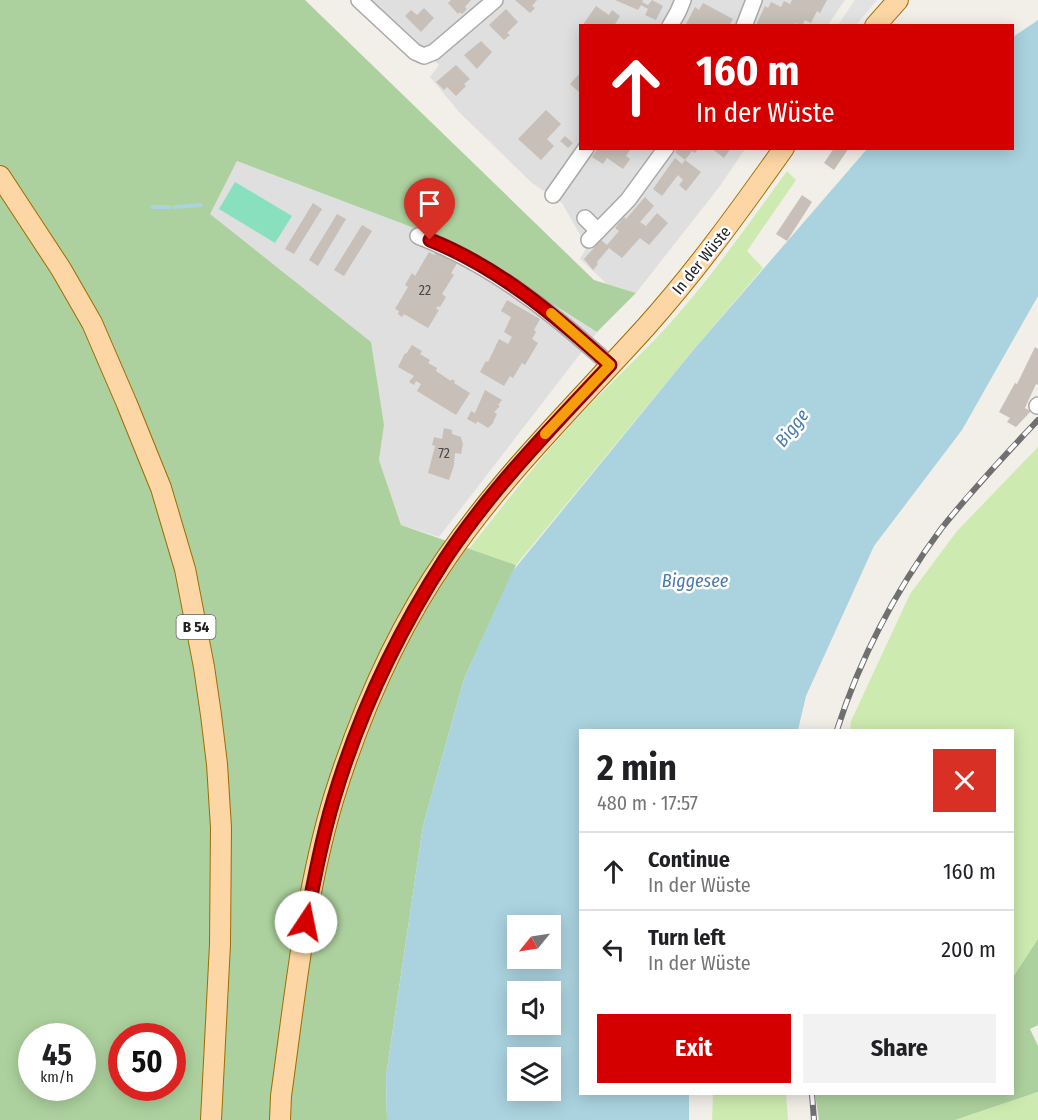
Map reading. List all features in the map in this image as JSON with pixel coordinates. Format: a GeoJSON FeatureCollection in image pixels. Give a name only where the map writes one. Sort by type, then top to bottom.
{"type":"FeatureCollection","features":[{"type":"Feature","properties":{"kind":"main road"},"geometry":{"type":"LineString","coordinates":[[877,24],[897,0]]}},
{"type":"Feature","properties":{"kind":"main road","name":"In der Wüste"},"geometry":{"type":"LineString","coordinates":[[280,1120],[281,1096],[306,922],[319,859],[334,797],[353,743],[391,654],[446,558],[484,507],[515,468],[688,279],[783,150]]}},
{"type":"Feature","properties":{"kind":"main road","name":"B 54"},"geometry":{"type":"LineString","coordinates":[[0,176],[61,269],[92,323],[128,404],[161,488],[185,569],[208,696],[217,764],[221,828],[220,944],[210,1120]]}},
{"type":"Feature","properties":{"kind":"street"},"geometry":{"type":"LineString","coordinates":[[359,0],[415,52],[424,56],[434,52],[495,0]]}},
{"type":"Feature","properties":{"kind":"street"},"geometry":{"type":"LineString","coordinates":[[671,24],[682,0]]}},
{"type":"Feature","properties":{"kind":"street"},"geometry":{"type":"LineString","coordinates":[[745,24],[754,0]]}},
{"type":"Feature","properties":{"kind":"street"},"geometry":{"type":"LineString","coordinates":[[553,195],[585,150]]}},
{"type":"Feature","properties":{"kind":"street"},"geometry":{"type":"LineString","coordinates":[[585,218],[594,236],[628,200],[665,150]]}},
{"type":"Feature","properties":{"kind":"street"},"geometry":{"type":"LineString","coordinates":[[418,236],[479,264],[512,286],[556,317],[610,365]]}},
{"type":"Feature","properties":{"kind":"shaded area"},"geometry":{"type":"Polygon","coordinates":[[[370,0],[845,0],[829,24],[579,24],[579,150],[744,150],[720,186],[636,293],[607,284],[580,259],[587,247],[562,203],[532,183],[459,112],[430,77],[439,65],[370,0]]]}},
{"type":"Feature","properties":{"kind":"shaded area"},"geometry":{"type":"Polygon","coordinates":[[[855,0],[877,0],[857,24],[839,24],[855,0]]]}},
{"type":"Feature","properties":{"kind":"shaded area"},"geometry":{"type":"Polygon","coordinates":[[[237,161],[459,245],[597,332],[439,537],[401,525],[379,460],[384,425],[209,214],[237,161]]]}},
{"type":"Feature","properties":{"kind":"green space"},"geometry":{"type":"Polygon","coordinates":[[[0,0],[305,0],[594,280],[636,293],[597,332],[459,245],[237,161],[210,214],[371,342],[384,425],[379,460],[401,525],[516,565],[464,679],[423,826],[386,1076],[387,1120],[0,1120],[0,0]]]}},
{"type":"Feature","properties":{"kind":"green space"},"geometry":{"type":"Polygon","coordinates":[[[787,171],[796,180],[747,251],[763,268],[516,565],[469,549],[568,428],[652,343],[693,296],[787,171]]]}},
{"type":"Feature","properties":{"kind":"green space"},"geometry":{"type":"Polygon","coordinates":[[[235,182],[292,216],[275,243],[219,209],[235,182]]]}},
{"type":"Feature","properties":{"kind":"green space"},"geometry":{"type":"Polygon","coordinates":[[[1038,447],[1038,939],[1014,975],[1014,729],[850,729],[851,721],[910,594],[957,531],[1038,447]]]}},
{"type":"Feature","properties":{"kind":"green space"},"geometry":{"type":"Polygon","coordinates":[[[1038,939],[1038,1025],[1030,1029],[1038,1046],[1038,1092],[955,1120],[819,1120],[815,1095],[1014,1095],[1014,975],[1038,939]]]}},
{"type":"Feature","properties":{"kind":"green space"},"geometry":{"type":"Polygon","coordinates":[[[1038,1092],[1038,1120],[955,1120],[1036,1093],[1038,1092]]]}},
{"type":"Feature","properties":{"kind":"green space"},"geometry":{"type":"Polygon","coordinates":[[[713,1095],[786,1095],[788,1120],[712,1120],[713,1095]]]}},
{"type":"Feature","properties":{"kind":"water","name":"Biggesee"},"geometry":{"type":"Polygon","coordinates":[[[1038,20],[1038,296],[962,430],[874,546],[806,696],[798,729],[579,729],[579,1095],[689,1095],[689,1120],[387,1120],[386,1076],[423,826],[464,679],[512,572],[695,348],[866,150],[1014,150],[1014,36],[1038,20]]]}},
{"type":"Feature","properties":{"kind":"building"},"geometry":{"type":"Polygon","coordinates":[[[451,0],[471,0],[465,7],[467,9],[462,14],[460,12],[458,14],[448,3],[451,0]]]}},
{"type":"Feature","properties":{"kind":"building"},"geometry":{"type":"Polygon","coordinates":[[[515,0],[537,0],[532,6],[535,8],[530,13],[515,0]]]}},
{"type":"Feature","properties":{"kind":"building"},"geometry":{"type":"Polygon","coordinates":[[[615,0],[643,0],[642,2],[648,5],[652,0],[663,6],[656,20],[645,15],[648,9],[641,5],[638,10],[615,0]]]}},
{"type":"Feature","properties":{"kind":"building"},"geometry":{"type":"Polygon","coordinates":[[[792,0],[827,0],[820,13],[817,11],[811,23],[805,20],[803,24],[756,24],[765,6],[768,8],[771,2],[781,7],[784,1],[790,4],[792,0]]]}},
{"type":"Feature","properties":{"kind":"building"},"geometry":{"type":"Polygon","coordinates":[[[703,3],[733,19],[730,24],[686,24],[695,7],[699,10],[703,3]]]}},
{"type":"Feature","properties":{"kind":"building"},"geometry":{"type":"Polygon","coordinates":[[[596,6],[609,15],[612,10],[620,16],[615,24],[583,24],[596,6]]]}},
{"type":"Feature","properties":{"kind":"building"},"geometry":{"type":"Polygon","coordinates":[[[424,8],[434,18],[421,32],[405,16],[411,10],[417,15],[424,8]]]}},
{"type":"Feature","properties":{"kind":"building"},"geometry":{"type":"Polygon","coordinates":[[[506,9],[518,22],[507,33],[510,35],[504,40],[489,25],[506,9]]]}},
{"type":"Feature","properties":{"kind":"building"},"geometry":{"type":"Polygon","coordinates":[[[481,41],[492,52],[477,69],[464,55],[481,41]]]}},
{"type":"Feature","properties":{"kind":"building"},"geometry":{"type":"Polygon","coordinates":[[[456,65],[470,79],[456,96],[447,87],[444,90],[436,82],[456,65]]]}},
{"type":"Feature","properties":{"kind":"building"},"geometry":{"type":"Polygon","coordinates":[[[579,74],[579,92],[570,84],[579,74]]]}},
{"type":"Feature","properties":{"kind":"building"},"geometry":{"type":"Polygon","coordinates":[[[546,110],[561,124],[547,139],[554,146],[541,160],[518,139],[546,110]]]}},
{"type":"Feature","properties":{"kind":"building"},"geometry":{"type":"Polygon","coordinates":[[[565,136],[573,143],[568,148],[560,141],[565,136]]]}},
{"type":"Feature","properties":{"kind":"building"},"geometry":{"type":"Polygon","coordinates":[[[597,150],[630,150],[626,156],[630,159],[623,169],[607,158],[603,164],[592,157],[597,150]]]}},
{"type":"Feature","properties":{"kind":"building"},"geometry":{"type":"Polygon","coordinates":[[[676,150],[697,150],[695,153],[692,151],[685,160],[675,152],[676,150]]]}},
{"type":"Feature","properties":{"kind":"building"},"geometry":{"type":"Polygon","coordinates":[[[714,150],[730,150],[724,158],[714,150]]]}},
{"type":"Feature","properties":{"kind":"building"},"geometry":{"type":"Polygon","coordinates":[[[833,150],[848,150],[834,170],[824,163],[833,150]]]}},
{"type":"Feature","properties":{"kind":"building"},"geometry":{"type":"Polygon","coordinates":[[[675,158],[682,164],[685,160],[701,172],[686,191],[679,185],[683,180],[678,175],[662,196],[653,189],[675,158]]]}},
{"type":"Feature","properties":{"kind":"building"},"geometry":{"type":"Polygon","coordinates":[[[802,195],[812,202],[787,241],[776,234],[802,195]]]}},
{"type":"Feature","properties":{"kind":"building"},"geometry":{"type":"Polygon","coordinates":[[[645,197],[654,206],[640,222],[646,226],[657,213],[668,223],[649,245],[640,238],[622,258],[609,248],[593,270],[584,259],[601,240],[607,245],[619,231],[615,228],[645,197]]]}},
{"type":"Feature","properties":{"kind":"building"},"geometry":{"type":"Polygon","coordinates":[[[313,203],[322,209],[294,254],[285,249],[313,203]]]}},
{"type":"Feature","properties":{"kind":"building"},"geometry":{"type":"Polygon","coordinates":[[[337,214],[346,219],[318,266],[309,260],[337,214]]]}},
{"type":"Feature","properties":{"kind":"building"},"geometry":{"type":"Polygon","coordinates":[[[362,225],[372,231],[344,276],[334,270],[362,225]]]}},
{"type":"Feature","properties":{"kind":"building"},"geometry":{"type":"Polygon","coordinates":[[[437,250],[458,262],[451,273],[454,275],[442,294],[446,297],[436,309],[439,310],[428,328],[404,314],[402,317],[395,309],[408,287],[405,285],[412,273],[415,276],[429,252],[434,255],[437,250]]]}},
{"type":"Feature","properties":{"kind":"building"},"geometry":{"type":"Polygon","coordinates":[[[507,300],[540,319],[532,339],[538,343],[525,365],[522,363],[513,378],[510,376],[504,386],[480,372],[486,361],[488,362],[499,339],[508,344],[512,337],[504,332],[511,317],[501,311],[507,300]]]}},
{"type":"Feature","properties":{"kind":"building"},"geometry":{"type":"Polygon","coordinates":[[[412,345],[422,351],[420,354],[430,360],[428,363],[437,368],[436,371],[451,381],[452,379],[454,383],[470,393],[456,415],[417,391],[421,384],[416,381],[414,385],[409,382],[414,376],[398,367],[412,345]]]}},
{"type":"Feature","properties":{"kind":"building"},"geometry":{"type":"Polygon","coordinates":[[[1035,347],[1038,349],[1038,385],[1036,384],[1025,408],[1031,411],[1016,427],[1007,422],[1010,418],[999,412],[1015,383],[1017,384],[1035,347]]]}},
{"type":"Feature","properties":{"kind":"building"},"geometry":{"type":"Polygon","coordinates":[[[485,390],[502,400],[494,412],[497,414],[494,422],[488,428],[477,421],[476,424],[467,419],[471,411],[475,413],[485,390]]]}},
{"type":"Feature","properties":{"kind":"building"},"geometry":{"type":"Polygon","coordinates":[[[444,428],[452,430],[452,434],[461,437],[463,444],[461,454],[455,453],[449,480],[428,473],[435,446],[432,445],[434,437],[442,439],[444,428]]]}},
{"type":"Feature","properties":{"kind":"waterway"},"geometry":{"type":"LineString","coordinates":[[175,207],[201,205]]}},
{"type":"Feature","properties":{"kind":"waterway"},"geometry":{"type":"LineString","coordinates":[[152,207],[170,207]]}},
{"type":"Feature","properties":{"kind":"railway"},"geometry":{"type":"LineString","coordinates":[[837,729],[868,651],[909,576],[952,515],[1038,420]]}},
{"type":"Feature","properties":{"kind":"railway"},"geometry":{"type":"LineString","coordinates":[[812,1095],[814,1120]]}},
{"type":"Feature","properties":{"kind":"slow traffic"},"geometry":{"type":"LineString","coordinates":[[545,434],[610,365],[551,313]]}},
{"type":"Feature","properties":{"kind":"route"},"geometry":{"type":"LineString","coordinates":[[306,922],[334,797],[357,732],[391,654],[417,606],[446,558],[515,468],[610,365],[536,302],[479,264],[430,240]]}},
{"type":"Feature","properties":{"kind":"water label","name":"Bigge"},"geometry":{"type":"Point","coordinates":[792,428]}}]}
